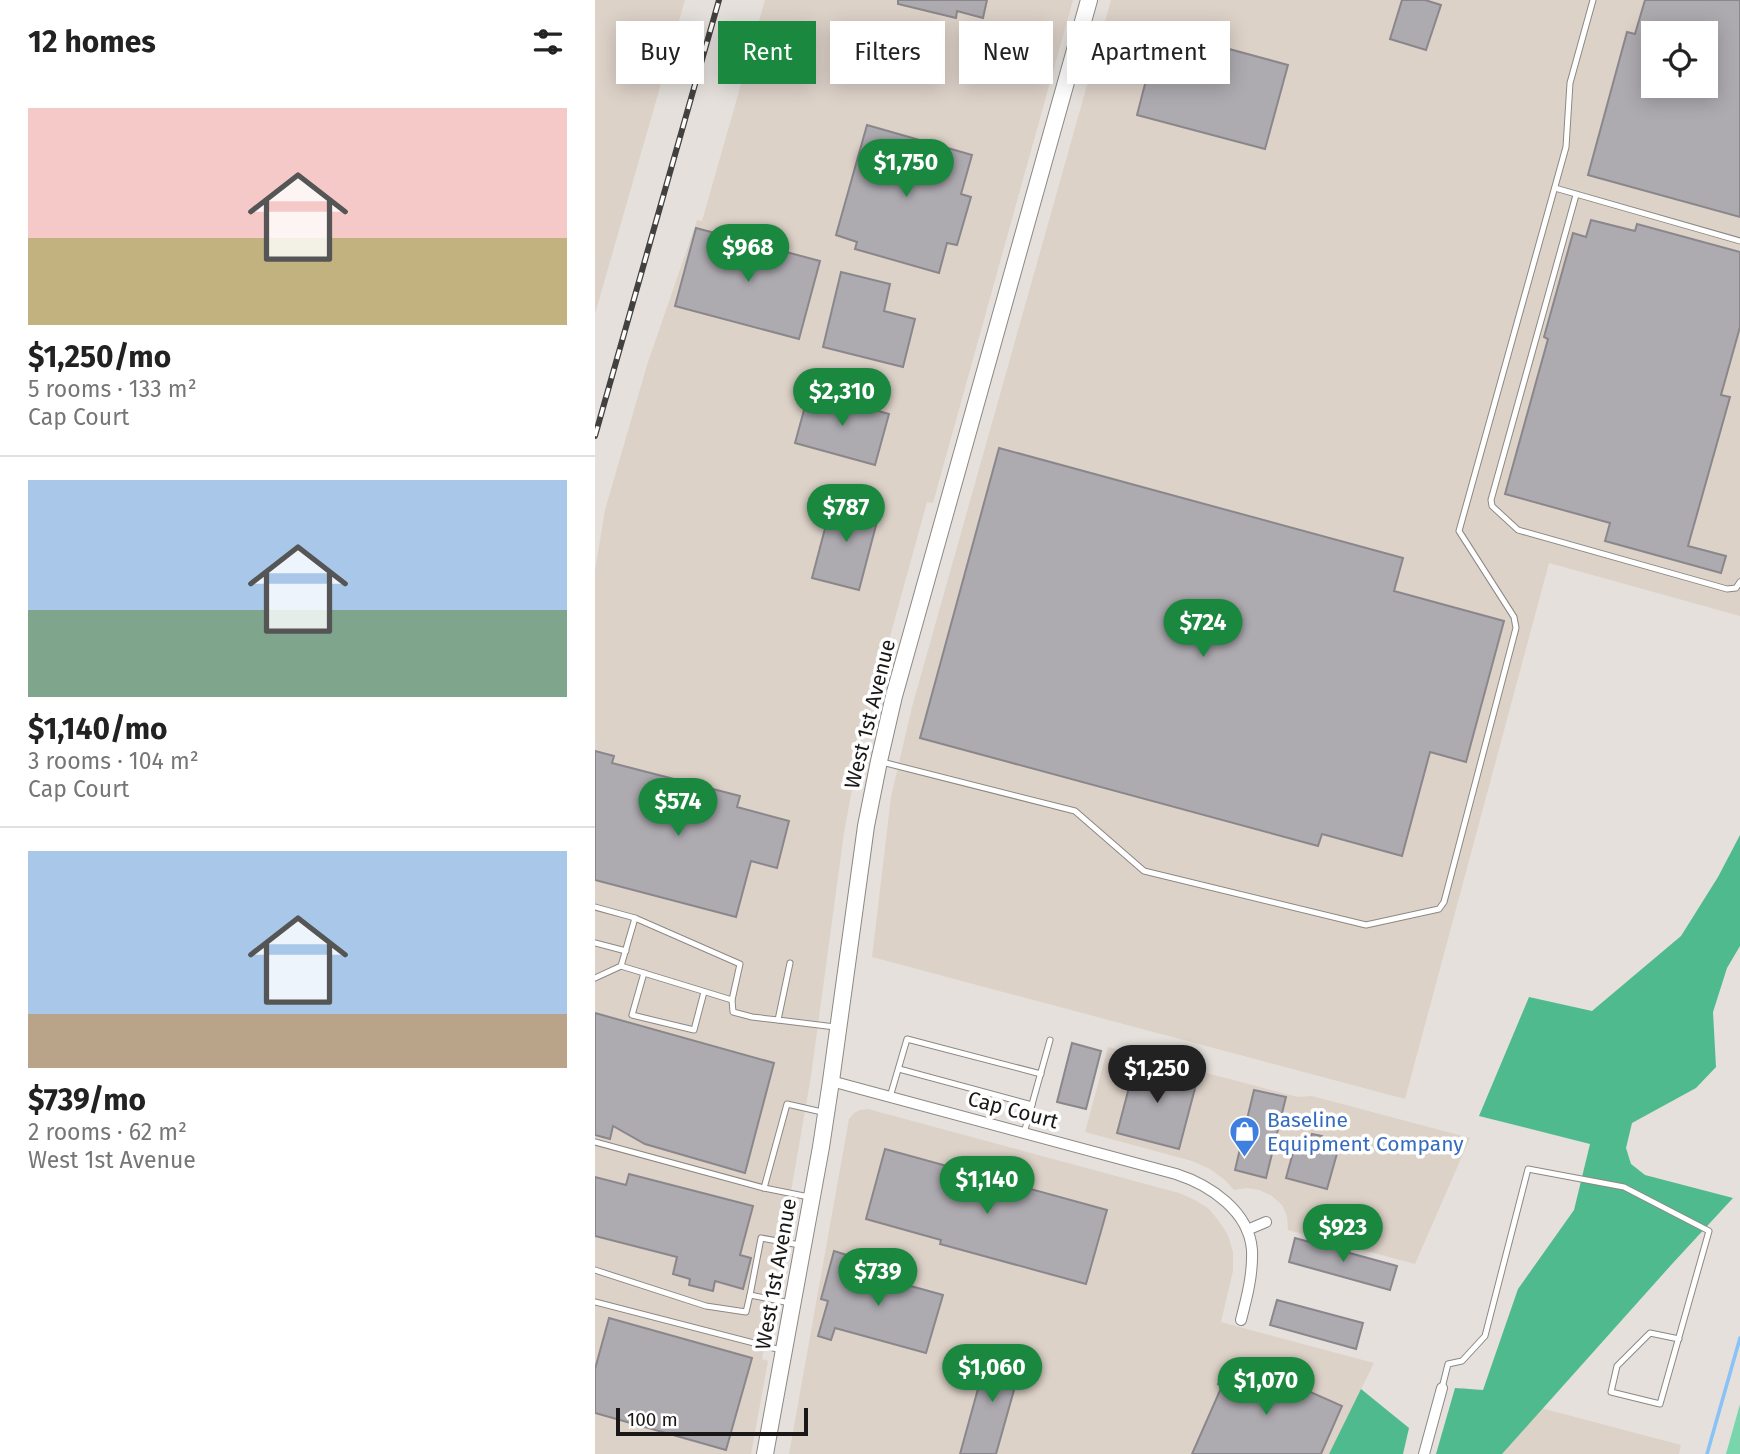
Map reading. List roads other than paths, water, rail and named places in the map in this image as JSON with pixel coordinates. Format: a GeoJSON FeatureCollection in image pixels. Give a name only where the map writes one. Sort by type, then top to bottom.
{"type":"FeatureCollection","features":[{"type":"Feature","properties":{"kind":"street","name":"West 1st Avenue"},"geometry":{"type":"LineString","coordinates":[[765,1454],[812,1198],[839,1028],[866,826],[879,761],[902,669],[1089,0]]}},
{"type":"Feature","properties":{"kind":"street","name":"Cap Court"},"geometry":{"type":"LineString","coordinates":[[831,1081],[1188,1178],[1212,1191],[1235,1212],[1247,1230],[1252,1248],[1249,1290],[1241,1320]]}},
{"type":"Feature","properties":{"kind":"street"},"geometry":{"type":"LineString","coordinates":[[1247,1230],[1266,1222]]}},
{"type":"Feature","properties":{"kind":"street"},"geometry":{"type":"LineString","coordinates":[[1424,1454],[1442,1388]]}},
{"type":"Feature","properties":{"kind":"lane"},"geometry":{"type":"LineString","coordinates":[[879,761],[1075,811],[1144,871],[1366,925],[1439,909],[1444,902],[1516,628],[1514,617],[1459,531],[1566,147],[1570,83],[1593,0]]}},
{"type":"Feature","properties":{"kind":"lane"},"geometry":{"type":"LineString","coordinates":[[1555,188],[1740,241]]}},
{"type":"Feature","properties":{"kind":"lane"},"geometry":{"type":"LineString","coordinates":[[1576,195],[1491,500],[1492,506],[1518,530],[1727,589],[1736,588],[1740,582]]}},
{"type":"Feature","properties":{"kind":"lane"},"geometry":{"type":"LineString","coordinates":[[595,907],[635,918],[740,964],[732,1000],[733,1012],[839,1028]]}},
{"type":"Feature","properties":{"kind":"lane"},"geometry":{"type":"LineString","coordinates":[[621,966],[635,918]]}},
{"type":"Feature","properties":{"kind":"lane"},"geometry":{"type":"LineString","coordinates":[[595,943],[625,951]]}},
{"type":"Feature","properties":{"kind":"lane"},"geometry":{"type":"LineString","coordinates":[[778,1020],[790,963]]}},
{"type":"Feature","properties":{"kind":"lane"},"geometry":{"type":"LineString","coordinates":[[595,978],[621,966],[732,1000]]}},
{"type":"Feature","properties":{"kind":"lane"},"geometry":{"type":"LineString","coordinates":[[644,973],[632,1015],[694,1030],[704,992]]}},
{"type":"Feature","properties":{"kind":"lane"},"geometry":{"type":"LineString","coordinates":[[890,1097],[908,1039],[1041,1074]]}},
{"type":"Feature","properties":{"kind":"lane"},"geometry":{"type":"LineString","coordinates":[[1024,1133],[1050,1040]]}},
{"type":"Feature","properties":{"kind":"lane"},"geometry":{"type":"LineString","coordinates":[[899,1069],[1032,1105]]}},
{"type":"Feature","properties":{"kind":"lane"},"geometry":{"type":"LineString","coordinates":[[764,1188],[787,1104],[826,1112]]}},
{"type":"Feature","properties":{"kind":"lane"},"geometry":{"type":"LineString","coordinates":[[595,1142],[764,1188],[812,1198]]}},
{"type":"Feature","properties":{"kind":"lane"},"geometry":{"type":"LineString","coordinates":[[1442,1388],[1448,1364],[1462,1361],[1485,1336],[1528,1169],[1624,1186],[1709,1231],[1679,1339],[1660,1404],[1611,1392],[1617,1366],[1650,1333],[1679,1339]]}},
{"type":"Feature","properties":{"kind":"lane"},"geometry":{"type":"LineString","coordinates":[[595,1270],[706,1306],[746,1312],[761,1238],[803,1246]]}},
{"type":"Feature","properties":{"kind":"lane"},"geometry":{"type":"LineString","coordinates":[[750,1295],[793,1304]]}},
{"type":"Feature","properties":{"kind":"lane"},"geometry":{"type":"LineString","coordinates":[[595,1302],[784,1351]]}},
{"type":"Feature","properties":{"kind":"waterway"},"geometry":{"type":"LineString","coordinates":[[1707,1454],[1740,1338]]}},
{"type":"Feature","properties":{"kind":"railway"},"geometry":{"type":"LineString","coordinates":[[595,436],[719,0]]}},
{"type":"Feature","properties":{"kind":"place","name":"Baseline Equipment Company"},"geometry":{"type":"Point","coordinates":[1244,1159]}}]}
